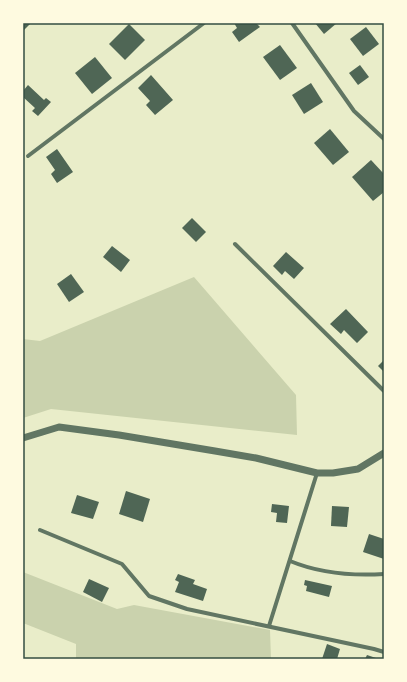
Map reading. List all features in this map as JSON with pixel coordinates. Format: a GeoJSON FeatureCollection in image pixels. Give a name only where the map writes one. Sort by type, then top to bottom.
{"type":"FeatureCollection","features":[{"type":"Feature","properties":{"kind":"street"},"geometry":{"type":"LineString","coordinates":[[28,156],[204,23]]}},
{"type":"Feature","properties":{"kind":"street"},"geometry":{"type":"LineString","coordinates":[[292,23],[354,111],[384,139]]}},
{"type":"Feature","properties":{"kind":"street"},"geometry":{"type":"LineString","coordinates":[[235,244],[384,391]]}},
{"type":"Feature","properties":{"kind":"street"},"geometry":{"type":"LineString","coordinates":[[23,438],[60,427],[216,450],[317,473],[358,469],[384,453]]}},
{"type":"Feature","properties":{"kind":"street"},"geometry":{"type":"LineString","coordinates":[[269,626],[317,473]]}},
{"type":"Feature","properties":{"kind":"street"},"geometry":{"type":"LineString","coordinates":[[40,530],[122,564],[149,596],[187,609],[374,648],[384,652]]}},
{"type":"Feature","properties":{"kind":"street"},"geometry":{"type":"LineString","coordinates":[[290,561],[307,568],[361,576],[384,574]]}},
{"type":"Feature","properties":{"kind":"green space"},"geometry":{"type":"Polygon","coordinates":[[[194,277],[296,395],[297,435],[51,409],[23,418],[23,339],[40,341],[194,277]]]}},
{"type":"Feature","properties":{"kind":"green space"},"geometry":{"type":"Polygon","coordinates":[[[23,572],[117,609],[134,605],[270,630],[271,659],[76,659],[76,644],[23,623],[23,572]]]}},
{"type":"Feature","properties":{"kind":"building"},"geometry":{"type":"Polygon","coordinates":[[[23,23],[31,23],[23,31],[23,23]]]}},
{"type":"Feature","properties":{"kind":"building"},"geometry":{"type":"Polygon","coordinates":[[[234,23],[256,23],[260,27],[239,42],[232,32],[237,28],[234,23]]]}},
{"type":"Feature","properties":{"kind":"building"},"geometry":{"type":"Polygon","coordinates":[[[315,23],[337,23],[324,34],[315,23]]]}},
{"type":"Feature","properties":{"kind":"building"},"geometry":{"type":"Polygon","coordinates":[[[129,24],[145,40],[125,60],[109,44],[129,24]]]}},
{"type":"Feature","properties":{"kind":"building"},"geometry":{"type":"Polygon","coordinates":[[[366,27],[379,44],[363,56],[350,39],[366,27]]]}},
{"type":"Feature","properties":{"kind":"building"},"geometry":{"type":"Polygon","coordinates":[[[280,45],[297,68],[280,80],[263,57],[280,45]]]}},
{"type":"Feature","properties":{"kind":"building"},"geometry":{"type":"Polygon","coordinates":[[[95,57],[112,78],[92,94],[75,73],[95,57]]]}},
{"type":"Feature","properties":{"kind":"building"},"geometry":{"type":"Polygon","coordinates":[[[360,65],[369,77],[358,85],[349,73],[360,65]]]}},
{"type":"Feature","properties":{"kind":"building"},"geometry":{"type":"Polygon","coordinates":[[[151,75],[173,100],[155,115],[146,105],[150,101],[138,88],[151,75]]]}},
{"type":"Feature","properties":{"kind":"building"},"geometry":{"type":"Polygon","coordinates":[[[311,83],[323,102],[304,114],[292,95],[311,83]]]}},
{"type":"Feature","properties":{"kind":"building"},"geometry":{"type":"Polygon","coordinates":[[[28,85],[44,100],[46,98],[51,102],[38,116],[32,111],[35,108],[23,97],[23,91],[28,85]]]}},
{"type":"Feature","properties":{"kind":"building"},"geometry":{"type":"Polygon","coordinates":[[[330,129],[349,152],[333,165],[314,143],[330,129]]]}},
{"type":"Feature","properties":{"kind":"building"},"geometry":{"type":"Polygon","coordinates":[[[57,149],[73,172],[57,183],[51,174],[55,170],[46,157],[57,149]]]}},
{"type":"Feature","properties":{"kind":"building"},"geometry":{"type":"Polygon","coordinates":[[[371,160],[384,174],[384,192],[373,201],[352,177],[371,160]]]}},
{"type":"Feature","properties":{"kind":"building"},"geometry":{"type":"Polygon","coordinates":[[[192,218],[206,232],[196,242],[182,228],[192,218]]]}},
{"type":"Feature","properties":{"kind":"building"},"geometry":{"type":"Polygon","coordinates":[[[112,246],[130,260],[121,272],[103,257],[112,246]]]}},
{"type":"Feature","properties":{"kind":"building"},"geometry":{"type":"Polygon","coordinates":[[[286,252],[304,268],[294,279],[285,271],[282,275],[273,266],[286,252]]]}},
{"type":"Feature","properties":{"kind":"building"},"geometry":{"type":"Polygon","coordinates":[[[71,274],[84,292],[69,302],[57,284],[71,274]]]}},
{"type":"Feature","properties":{"kind":"building"},"geometry":{"type":"Polygon","coordinates":[[[346,309],[368,332],[357,343],[344,330],[341,334],[330,324],[346,309]]]}},
{"type":"Feature","properties":{"kind":"building"},"geometry":{"type":"Polygon","coordinates":[[[384,360],[384,372],[378,366],[384,360]]]}},
{"type":"Feature","properties":{"kind":"building"},"geometry":{"type":"Polygon","coordinates":[[[126,491],[150,499],[143,522],[119,514],[126,491]]]}},
{"type":"Feature","properties":{"kind":"building"},"geometry":{"type":"Polygon","coordinates":[[[77,495],[99,502],[93,519],[71,513],[77,495]]]}},
{"type":"Feature","properties":{"kind":"building"},"geometry":{"type":"Polygon","coordinates":[[[272,504],[289,506],[287,523],[276,522],[277,513],[271,512],[272,504]]]}},
{"type":"Feature","properties":{"kind":"building"},"geometry":{"type":"Polygon","coordinates":[[[332,506],[349,507],[347,527],[331,526],[332,506]]]}},
{"type":"Feature","properties":{"kind":"building"},"geometry":{"type":"Polygon","coordinates":[[[369,534],[384,539],[384,559],[363,552],[369,534]]]}},
{"type":"Feature","properties":{"kind":"building"},"geometry":{"type":"Polygon","coordinates":[[[178,574],[195,580],[193,584],[207,589],[203,601],[175,592],[179,582],[175,580],[178,574]]]}},
{"type":"Feature","properties":{"kind":"building"},"geometry":{"type":"Polygon","coordinates":[[[89,579],[109,588],[102,602],[83,592],[89,579]]]}},
{"type":"Feature","properties":{"kind":"building"},"geometry":{"type":"Polygon","coordinates":[[[305,580],[332,586],[329,597],[306,591],[307,586],[304,585],[305,580]]]}},
{"type":"Feature","properties":{"kind":"building"},"geometry":{"type":"Polygon","coordinates":[[[327,644],[340,649],[337,659],[322,659],[327,644]]]}},
{"type":"Feature","properties":{"kind":"building"},"geometry":{"type":"Polygon","coordinates":[[[367,655],[379,659],[365,659],[367,655]]]}}]}
